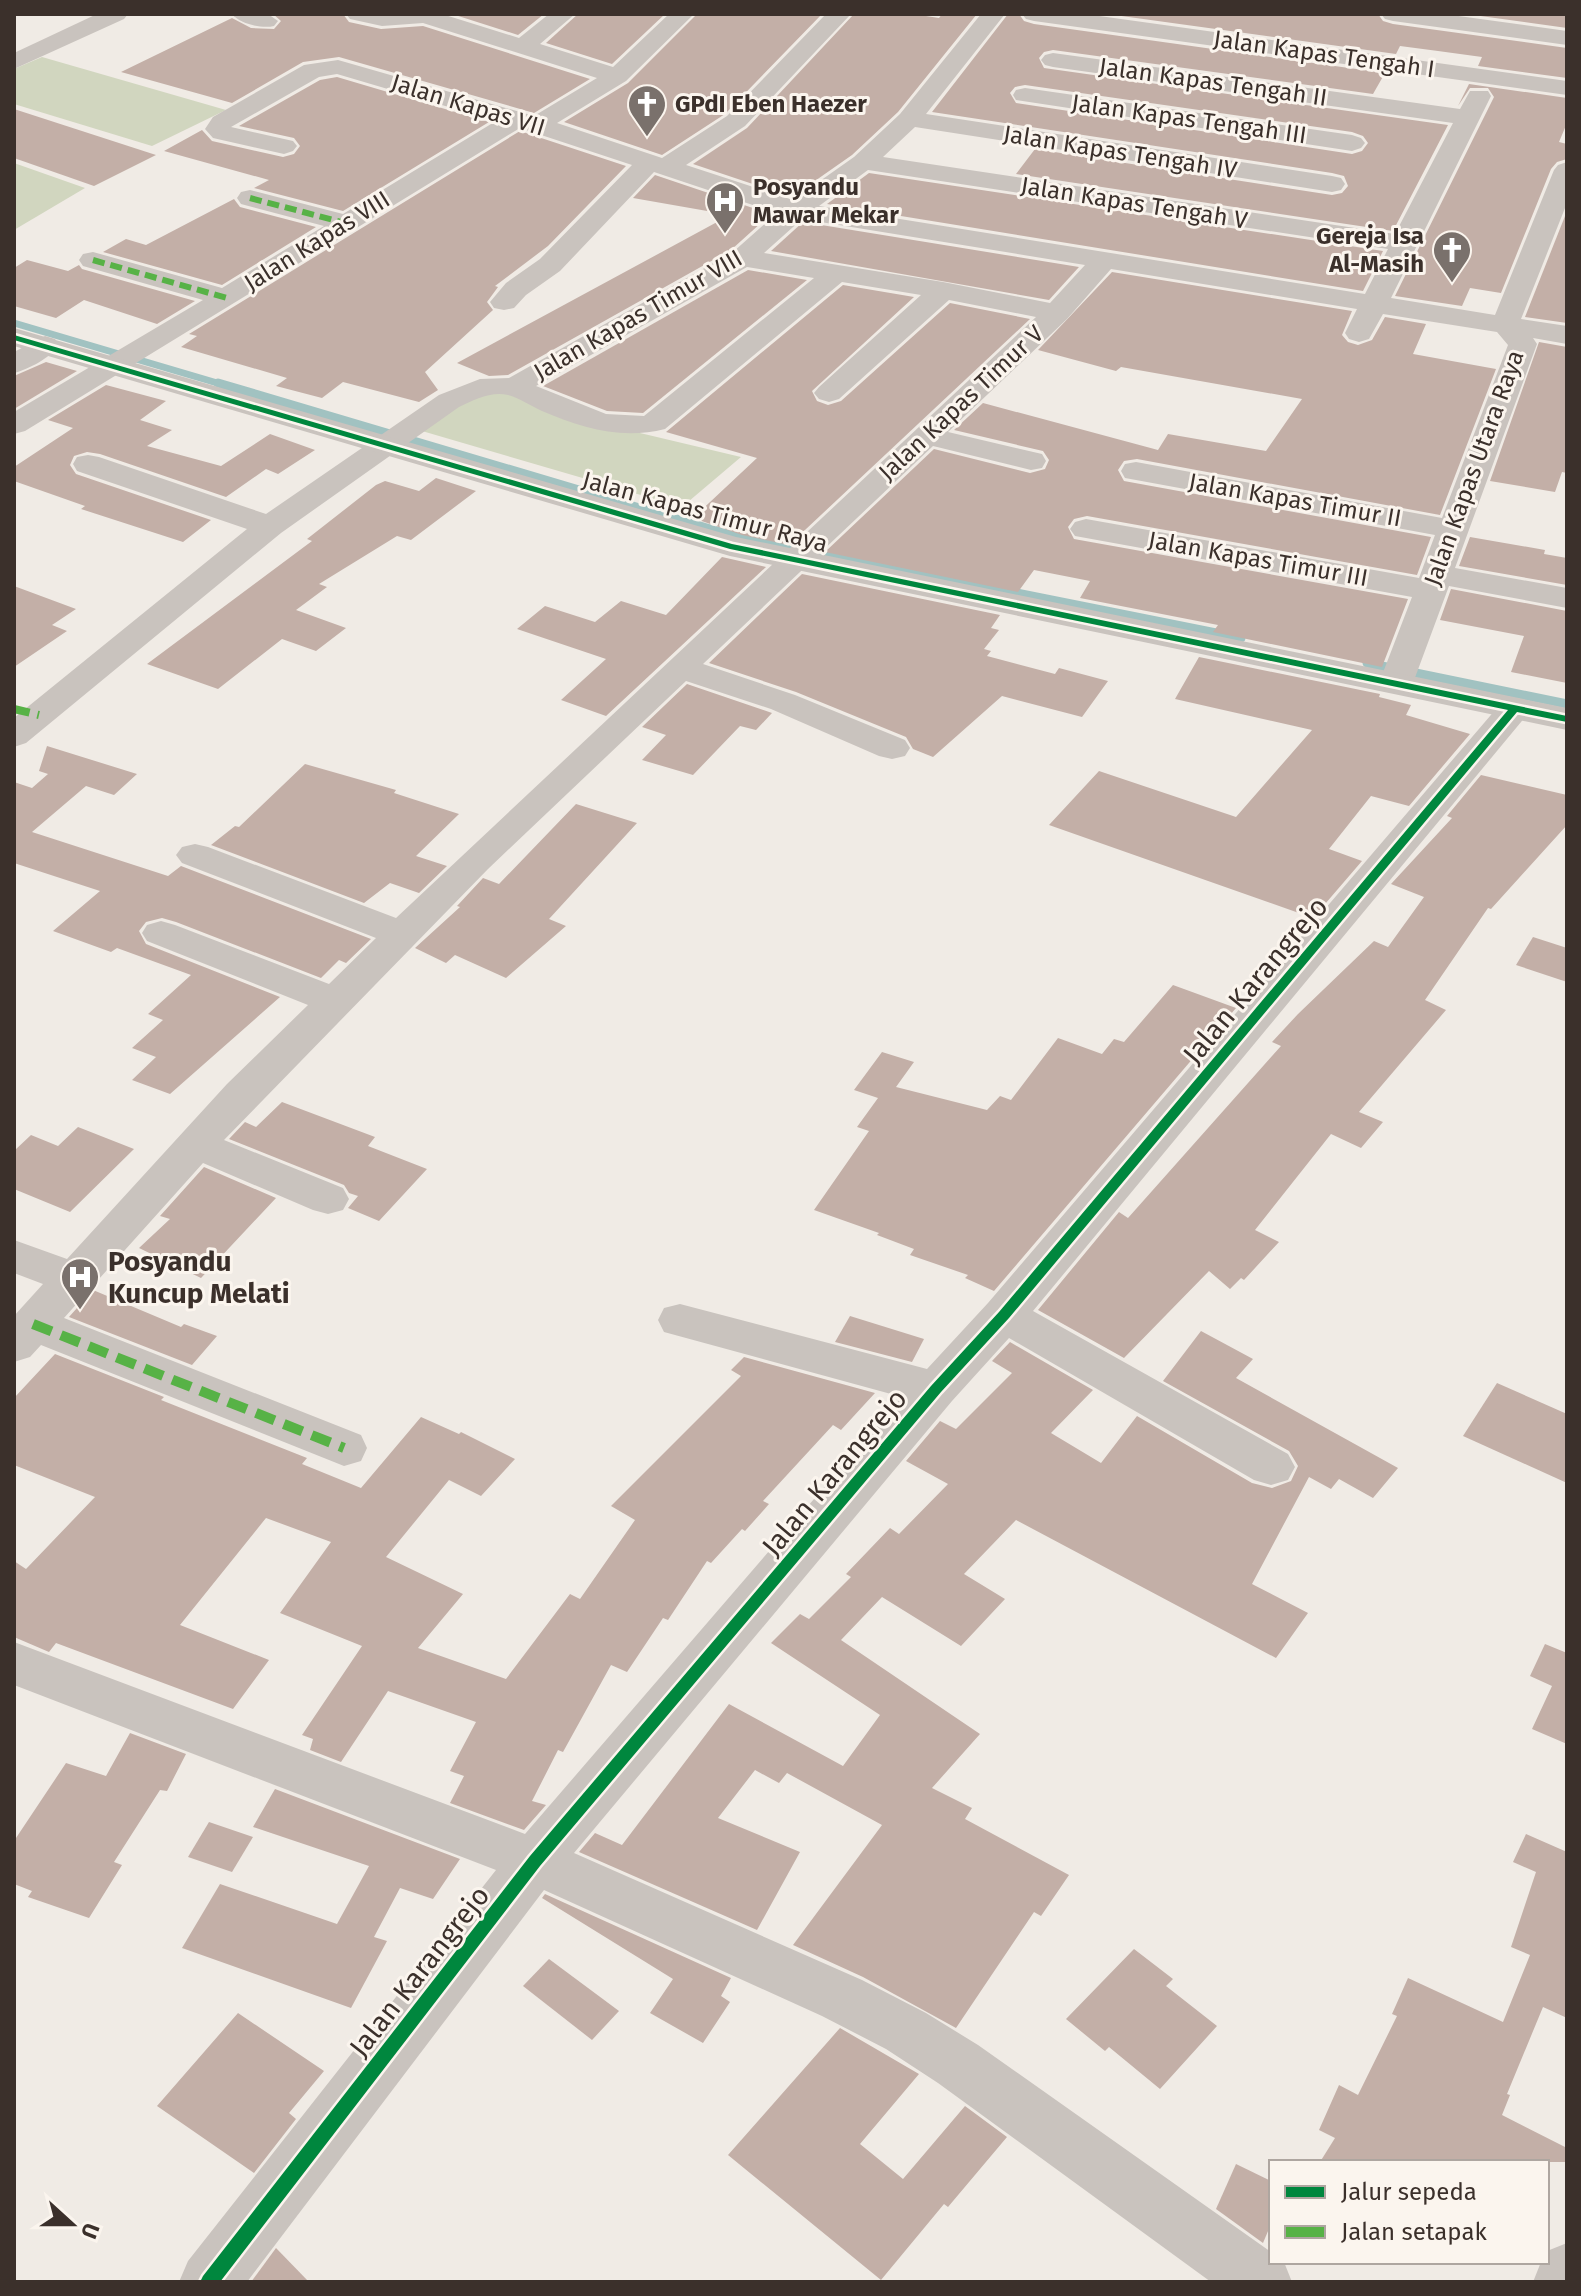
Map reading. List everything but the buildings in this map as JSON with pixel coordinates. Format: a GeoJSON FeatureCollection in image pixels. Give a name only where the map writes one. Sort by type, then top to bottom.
{"type":"FeatureCollection","features":[{"type":"Feature","properties":{"kind":"street"},"geometry":{"type":"LineString","coordinates":[[19,57],[116,14]]}},
{"type":"Feature","properties":{"kind":"street"},"geometry":{"type":"LineString","coordinates":[[358,14],[382,19],[414,15],[447,18],[617,76]]}},
{"type":"Feature","properties":{"kind":"street"},"geometry":{"type":"LineString","coordinates":[[523,46],[563,14]]}},
{"type":"Feature","properties":{"kind":"street","name":"Jalan Kapas VIII"},"geometry":{"type":"LineString","coordinates":[[14,425],[128,360],[345,223],[617,76],[682,14]]}},
{"type":"Feature","properties":{"kind":"street"},"geometry":{"type":"LineString","coordinates":[[504,302],[659,164],[736,121],[839,14]]}},
{"type":"Feature","properties":{"kind":"street","name":"Jalan Kapas Timur VIII"},"geometry":{"type":"LineString","coordinates":[[22,720],[270,526],[449,401],[471,389],[491,385],[514,387],[743,258],[796,210],[863,162],[909,119],[993,14]]}},
{"type":"Feature","properties":{"kind":"street","name":"Jalan Kapas Tengah I"},"geometry":{"type":"LineString","coordinates":[[1034,14],[1567,88]]}},
{"type":"Feature","properties":{"kind":"street"},"geometry":{"type":"LineString","coordinates":[[1393,14],[1567,38]]}},
{"type":"Feature","properties":{"kind":"street"},"geometry":{"type":"LineString","coordinates":[[993,132],[1087,21]]}},
{"type":"Feature","properties":{"kind":"street","name":"Jalan Kapas Tengah II"},"geometry":{"type":"LineString","coordinates":[[1053,60],[1468,118]]}},
{"type":"Feature","properties":{"kind":"street"},"geometry":{"type":"LineString","coordinates":[[1306,229],[1373,105],[1401,65]]}},
{"type":"Feature","properties":{"kind":"street","name":"Jalan Kapas VII"},"geometry":{"type":"LineString","coordinates":[[284,146],[222,133],[218,129],[222,122],[321,68],[352,70],[527,122],[796,210],[1567,335]]}},
{"type":"Feature","properties":{"kind":"street"},"geometry":{"type":"LineString","coordinates":[[1359,333],[1489,77]]}},
{"type":"Feature","properties":{"kind":"street","name":"Jalan Kapas Tengah III"},"geometry":{"type":"LineString","coordinates":[[1025,95],[1352,143]]}},
{"type":"Feature","properties":{"kind":"street","name":"Jalan Kapas Tengah IV"},"geometry":{"type":"LineString","coordinates":[[909,119],[1332,184]]}},
{"type":"Feature","properties":{"kind":"street","name":"Jalan Kapas Tengah V"},"geometry":{"type":"LineString","coordinates":[[863,162],[1405,244]]}},
{"type":"Feature","properties":{"kind":"street","name":"Jalan Kapas Utara Raya"},"geometry":{"type":"LineString","coordinates":[[1399,674],[1523,344],[1505,324],[1567,170]]}},
{"type":"Feature","properties":{"kind":"street"},"geometry":{"type":"LineString","coordinates":[[250,198],[345,223]]}},
{"type":"Feature","properties":{"kind":"street"},"geometry":{"type":"LineString","coordinates":[[743,258],[943,290],[1057,313]]}},
{"type":"Feature","properties":{"kind":"street","name":"Jalan Kapas Timur V"},"geometry":{"type":"LineString","coordinates":[[24,1335],[196,1144],[401,934],[1057,313],[1105,259]]}},
{"type":"Feature","properties":{"kind":"street"},"geometry":{"type":"LineString","coordinates":[[93,260],[227,298]]}},
{"type":"Feature","properties":{"kind":"street"},"geometry":{"type":"LineString","coordinates":[[514,387],[568,412],[644,427],[654,423],[836,273]]}},
{"type":"Feature","properties":{"kind":"street"},"geometry":{"type":"LineString","coordinates":[[829,393],[943,290]]}},
{"type":"Feature","properties":{"kind":"street"},"geometry":{"type":"LineString","coordinates":[[14,364],[30,341]]}},
{"type":"Feature","properties":{"kind":"street","name":"Jalan Kapas Timur Raya"},"geometry":{"type":"LineString","coordinates":[[30,341],[128,360],[397,439],[730,546],[801,554],[1399,674],[1514,709],[1567,719]]}},
{"type":"Feature","properties":{"kind":"street"},"geometry":{"type":"LineString","coordinates":[[928,436],[1031,461]]}},
{"type":"Feature","properties":{"kind":"street"},"geometry":{"type":"LineString","coordinates":[[88,464],[270,526]]}},
{"type":"Feature","properties":{"kind":"street","name":"Jalan Kapas Timur II"},"geometry":{"type":"LineString","coordinates":[[1136,471],[1453,529]]}},
{"type":"Feature","properties":{"kind":"street","name":"Jalan Kapas Timur III"},"geometry":{"type":"LineString","coordinates":[[1086,529],[1433,582],[1567,598]]}},
{"type":"Feature","properties":{"kind":"street"},"geometry":{"type":"LineString","coordinates":[[680,668],[783,702],[892,748]]}},
{"type":"Feature","properties":{"kind":"street","name":"Jalan Karangrejo"},"geometry":{"type":"LineString","coordinates":[[209,2282],[535,1861],[936,1389],[1004,1315],[1514,709]]}},
{"type":"Feature","properties":{"kind":"street"},"geometry":{"type":"LineString","coordinates":[[195,855],[401,934]]}},
{"type":"Feature","properties":{"kind":"street"},"geometry":{"type":"LineString","coordinates":[[161,933],[335,1001]]}},
{"type":"Feature","properties":{"kind":"street"},"geometry":{"type":"LineString","coordinates":[[196,1144],[328,1199]]}},
{"type":"Feature","properties":{"kind":"street"},"geometry":{"type":"LineString","coordinates":[[14,1256],[75,1279]]}},
{"type":"Feature","properties":{"kind":"street"},"geometry":{"type":"LineString","coordinates":[[1004,1315],[1271,1467]]}},
{"type":"Feature","properties":{"kind":"street"},"geometry":{"type":"LineString","coordinates":[[680,1320],[936,1389]]}},
{"type":"Feature","properties":{"kind":"street"},"geometry":{"type":"LineString","coordinates":[[24,1335],[344,1448]]}},
{"type":"Feature","properties":{"kind":"street"},"geometry":{"type":"LineString","coordinates":[[14,1663],[535,1861],[842,1998],[906,2031],[958,2064],[1262,2282]]}},
{"type":"Feature","properties":{"kind":"street"},"geometry":{"type":"LineString","coordinates":[[1563,2282],[1567,2273]]}},
{"type":"Feature","properties":{"kind":"green space"},"geometry":{"type":"Polygon","coordinates":[[[42,57],[226,110],[152,146],[14,104],[14,69],[42,57]]]}},
{"type":"Feature","properties":{"kind":"green space"},"geometry":{"type":"Polygon","coordinates":[[[14,163],[85,188],[14,230],[14,163]]]}},
{"type":"Feature","properties":{"kind":"green space"},"geometry":{"type":"Polygon","coordinates":[[[507,391],[560,414],[741,457],[682,507],[422,431],[470,397],[507,391]]]}},
{"type":"Feature","properties":{"kind":"waterway"},"geometry":{"type":"LineString","coordinates":[[14,323],[224,385]]}},
{"type":"Feature","properties":{"kind":"waterway"},"geometry":{"type":"LineString","coordinates":[[218,383],[737,537],[1241,638]]}},
{"type":"Feature","properties":{"kind":"waterway"},"geometry":{"type":"LineString","coordinates":[[1367,663],[1567,704]]}},
{"type":"Feature","properties":{"kind":"marked path"},"geometry":{"type":"LineString","coordinates":[[250,198],[345,223]]}},
{"type":"Feature","properties":{"kind":"marked path"},"geometry":{"type":"LineString","coordinates":[[93,260],[227,298]]}},
{"type":"Feature","properties":{"kind":"marked path"},"geometry":{"type":"LineString","coordinates":[[14,709],[39,715]]}},
{"type":"Feature","properties":{"kind":"marked path"},"geometry":{"type":"LineString","coordinates":[[33,1324],[344,1448]]}},
{"type":"Feature","properties":{"kind":"cycle path"},"geometry":{"type":"LineString","coordinates":[[14,337],[730,546],[1567,719]]}},
{"type":"Feature","properties":{"kind":"cycle path"},"geometry":{"type":"LineString","coordinates":[[209,2282],[535,1861],[936,1389],[1004,1315],[1514,709]]}},
{"type":"Feature","properties":{"kind":"place","name":"GPdI Eben Haezer"},"geometry":{"type":"Point","coordinates":[647,138]}},
{"type":"Feature","properties":{"kind":"place","name":"Posyandu Mawar Mekar"},"geometry":{"type":"Point","coordinates":[725,235]}},
{"type":"Feature","properties":{"kind":"place","name":"Gereja Isa Al-Masih"},"geometry":{"type":"Point","coordinates":[1452,284]}},
{"type":"Feature","properties":{"kind":"place","name":"Posyandu Kuncup Melati"},"geometry":{"type":"Point","coordinates":[80,1311]}}]}
